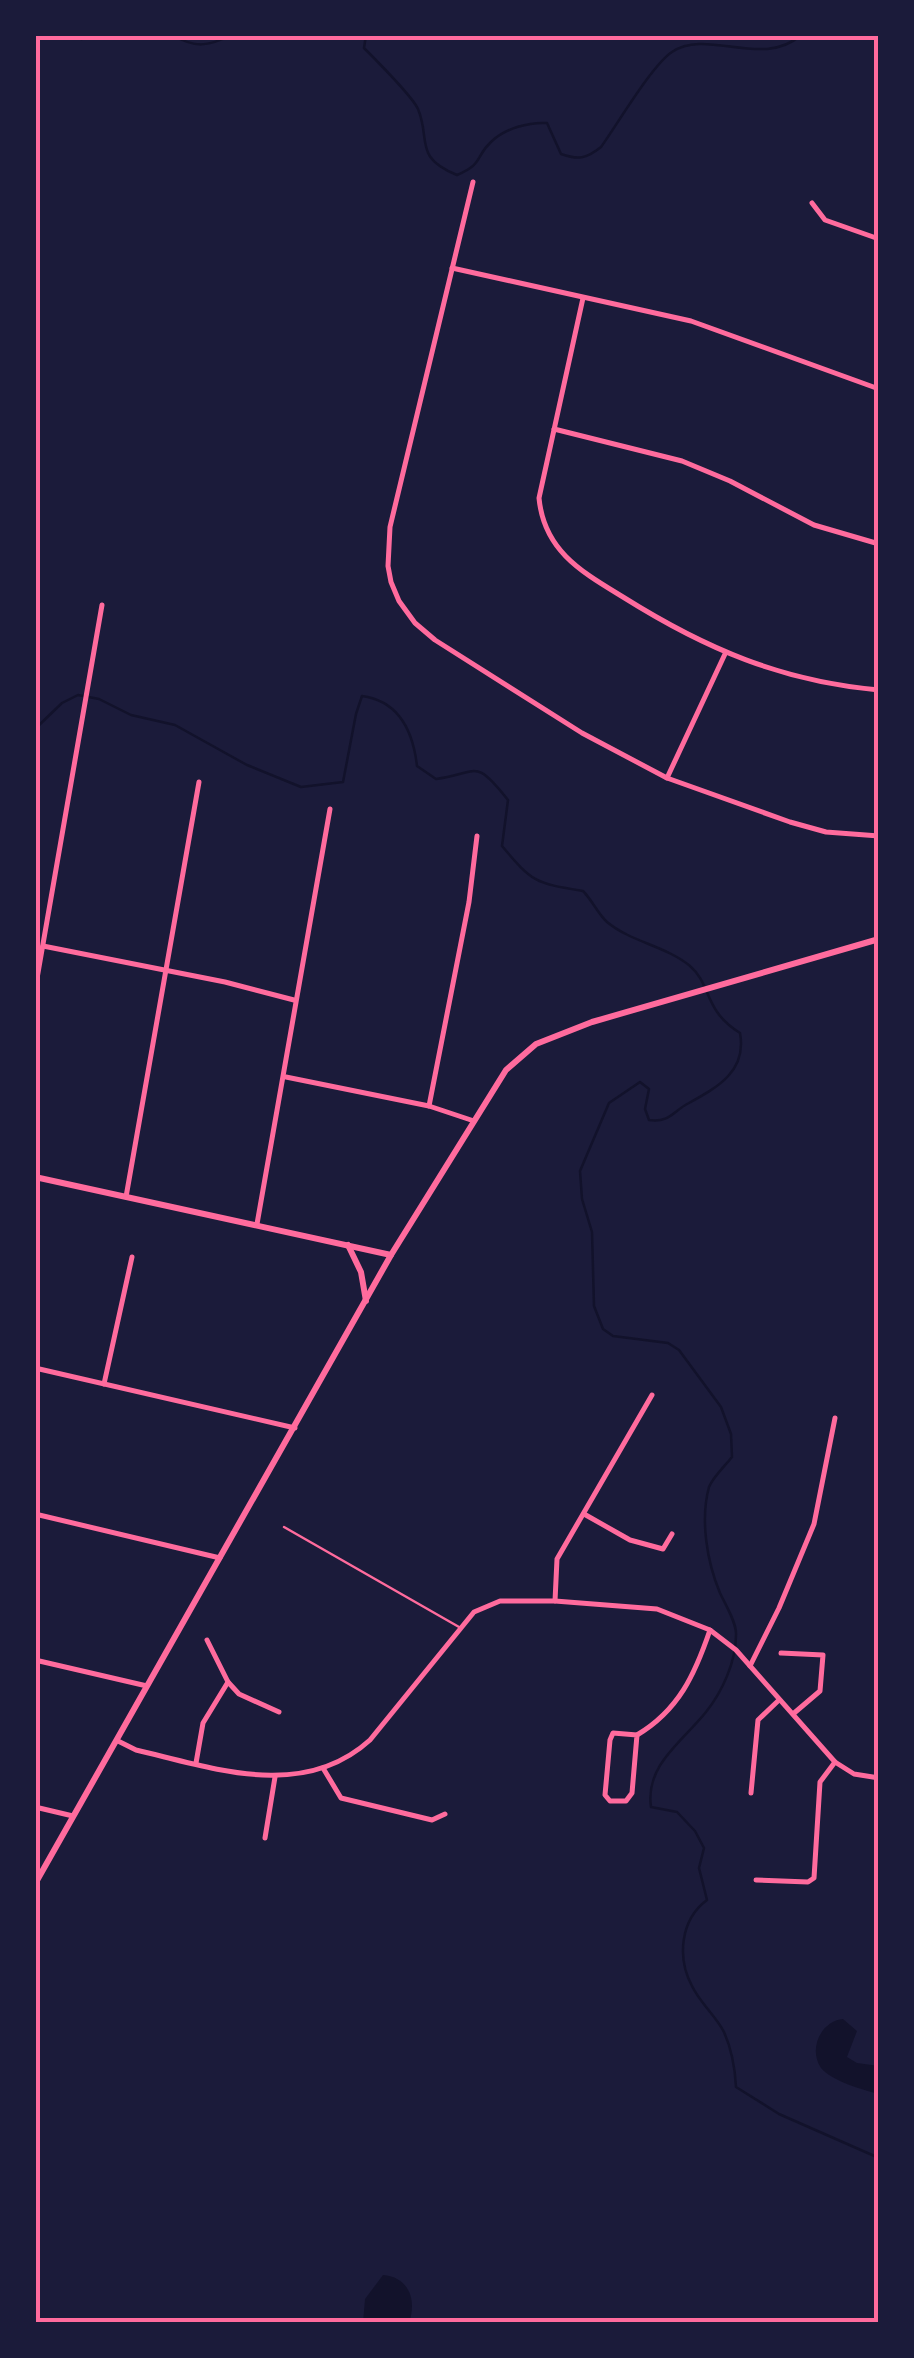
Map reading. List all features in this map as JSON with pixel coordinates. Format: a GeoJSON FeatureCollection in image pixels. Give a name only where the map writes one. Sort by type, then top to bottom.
{"type":"FeatureCollection","features":[{"type":"Feature","properties":{"kind":"main road"},"geometry":{"type":"LineString","coordinates":[[35,1884],[391,1255],[506,1070],[536,1044],[562,1032],[879,939]]}},
{"type":"Feature","properties":{"kind":"main road"},"geometry":{"type":"LineString","coordinates":[[35,1177],[391,1255]]}},
{"type":"Feature","properties":{"kind":"main road"},"geometry":{"type":"LineString","coordinates":[[348,1244],[361,1272],[366,1302]]}},
{"type":"Feature","properties":{"kind":"street"},"geometry":{"type":"LineString","coordinates":[[473,182],[390,527],[388,566],[398,598],[414,623],[435,640],[582,734],[667,778],[810,828],[879,836]]}},
{"type":"Feature","properties":{"kind":"street"},"geometry":{"type":"LineString","coordinates":[[812,202],[832,224],[879,239]]}},
{"type":"Feature","properties":{"kind":"street"},"geometry":{"type":"LineString","coordinates":[[452,268],[724,330],[879,389]]}},
{"type":"Feature","properties":{"kind":"street"},"geometry":{"type":"LineString","coordinates":[[583,298],[540,498],[543,520],[555,546],[578,569],[660,620],[725,654],[806,679],[879,690]]}},
{"type":"Feature","properties":{"kind":"street"},"geometry":{"type":"LineString","coordinates":[[554,428],[682,461],[814,524],[879,544]]}},
{"type":"Feature","properties":{"kind":"street"},"geometry":{"type":"LineString","coordinates":[[35,990],[102,605]]}},
{"type":"Feature","properties":{"kind":"street"},"geometry":{"type":"LineString","coordinates":[[667,778],[725,654]]}},
{"type":"Feature","properties":{"kind":"street"},"geometry":{"type":"LineString","coordinates":[[126,1196],[199,782]]}},
{"type":"Feature","properties":{"kind":"street"},"geometry":{"type":"LineString","coordinates":[[257,1224],[286,1077],[295,1001],[330,809]]}},
{"type":"Feature","properties":{"kind":"street"},"geometry":{"type":"LineString","coordinates":[[429,1106],[477,836]]}},
{"type":"Feature","properties":{"kind":"street"},"geometry":{"type":"LineString","coordinates":[[43,946],[295,1001]]}},
{"type":"Feature","properties":{"kind":"street"},"geometry":{"type":"LineString","coordinates":[[286,1077],[429,1106],[474,1121]]}},
{"type":"Feature","properties":{"kind":"street"},"geometry":{"type":"LineString","coordinates":[[104,1384],[132,1257]]}},
{"type":"Feature","properties":{"kind":"street"},"geometry":{"type":"LineString","coordinates":[[35,1368],[294,1428]]}},
{"type":"Feature","properties":{"kind":"street"},"geometry":{"type":"LineString","coordinates":[[555,1601],[558,1560],[652,1395]]}},
{"type":"Feature","properties":{"kind":"street"},"geometry":{"type":"LineString","coordinates":[[747,1663],[779,1608],[814,1524],[835,1418]]}},
{"type":"Feature","properties":{"kind":"street"},"geometry":{"type":"LineString","coordinates":[[35,1514],[220,1558]]}},
{"type":"Feature","properties":{"kind":"street"},"geometry":{"type":"LineString","coordinates":[[584,1514],[630,1540],[663,1549],[672,1534]]}},
{"type":"Feature","properties":{"kind":"street"},"geometry":{"type":"LineString","coordinates":[[118,1741],[136,1750],[275,1776],[324,1768],[370,1740],[474,1612],[491,1603],[555,1601],[657,1609],[710,1630],[747,1663],[835,1762],[854,1774],[879,1778]]}},
{"type":"Feature","properties":{"kind":"street"},"geometry":{"type":"LineString","coordinates":[[637,1735],[630,1799],[607,1799],[610,1736],[637,1735],[663,1718],[683,1693],[710,1630]]}},
{"type":"Feature","properties":{"kind":"street"},"geometry":{"type":"LineString","coordinates":[[207,1640],[228,1682],[239,1694],[279,1712]]}},
{"type":"Feature","properties":{"kind":"street"},"geometry":{"type":"LineString","coordinates":[[780,1653],[823,1655],[820,1691],[792,1714]]}},
{"type":"Feature","properties":{"kind":"street"},"geometry":{"type":"LineString","coordinates":[[35,1660],[148,1686]]}},
{"type":"Feature","properties":{"kind":"street"},"geometry":{"type":"LineString","coordinates":[[196,1763],[202,1722],[228,1682]]}},
{"type":"Feature","properties":{"kind":"street"},"geometry":{"type":"LineString","coordinates":[[751,1793],[758,1720],[779,1700]]}},
{"type":"Feature","properties":{"kind":"street"},"geometry":{"type":"LineString","coordinates":[[756,1880],[808,1882],[814,1878],[820,1782],[835,1762]]}},
{"type":"Feature","properties":{"kind":"street"},"geometry":{"type":"LineString","coordinates":[[324,1768],[334,1791],[347,1800],[432,1820],[445,1814]]}},
{"type":"Feature","properties":{"kind":"street"},"geometry":{"type":"LineString","coordinates":[[264,1838],[275,1776]]}},
{"type":"Feature","properties":{"kind":"street"},"geometry":{"type":"LineString","coordinates":[[35,1807],[73,1816]]}},
{"type":"Feature","properties":{"kind":"lane"},"geometry":{"type":"LineString","coordinates":[[284,1527],[460,1628]]}},
{"type":"Feature","properties":{"kind":"shaded area"},"geometry":{"type":"Polygon","coordinates":[[[843,2019],[857,2031],[847,2057],[857,2063],[879,2066],[879,2094],[832,2077],[817,2061],[816,2045],[823,2030],[843,2019]]]}},
{"type":"Feature","properties":{"kind":"shaded area"},"geometry":{"type":"Polygon","coordinates":[[[383,2275],[399,2280],[409,2291],[409,2323],[363,2323],[365,2299],[383,2275]]]}},
{"type":"Feature","properties":{"kind":"waterway"},"geometry":{"type":"LineString","coordinates":[[73,35],[81,39],[105,35]]}},
{"type":"Feature","properties":{"kind":"waterway"},"geometry":{"type":"LineString","coordinates":[[172,35],[202,44],[231,35]]}},
{"type":"Feature","properties":{"kind":"waterway"},"geometry":{"type":"LineString","coordinates":[[366,35],[364,48],[418,109],[429,154],[457,175],[472,167],[498,136],[533,124],[547,123],[561,154],[577,158],[591,154],[601,147],[655,69],[672,52],[686,46],[770,49],[801,35]]}},
{"type":"Feature","properties":{"kind":"waterway"},"geometry":{"type":"LineString","coordinates":[[35,729],[62,703],[78,695],[99,699],[131,715],[175,725],[247,765],[301,787],[343,782],[362,696],[375,699],[402,720],[417,766],[436,779],[475,771],[497,787],[508,800],[502,846],[521,868],[544,883],[583,891],[616,929],[690,966],[720,1016],[740,1033],[735,1068],[710,1091],[667,1118],[649,1120],[645,1109],[649,1089],[640,1082],[609,1103],[580,1171],[582,1199],[592,1232],[594,1306],[603,1329],[613,1336],[668,1343],[679,1350],[721,1407],[731,1434],[732,1457],[709,1487],[705,1527],[712,1568],[736,1630],[734,1656],[712,1704],[659,1766],[651,1807],[677,1812],[704,1848],[699,1868],[707,1900],[686,1929],[684,1964],[695,1992],[724,2032],[733,2059],[736,2087],[779,2114],[879,2158]]}}]}
